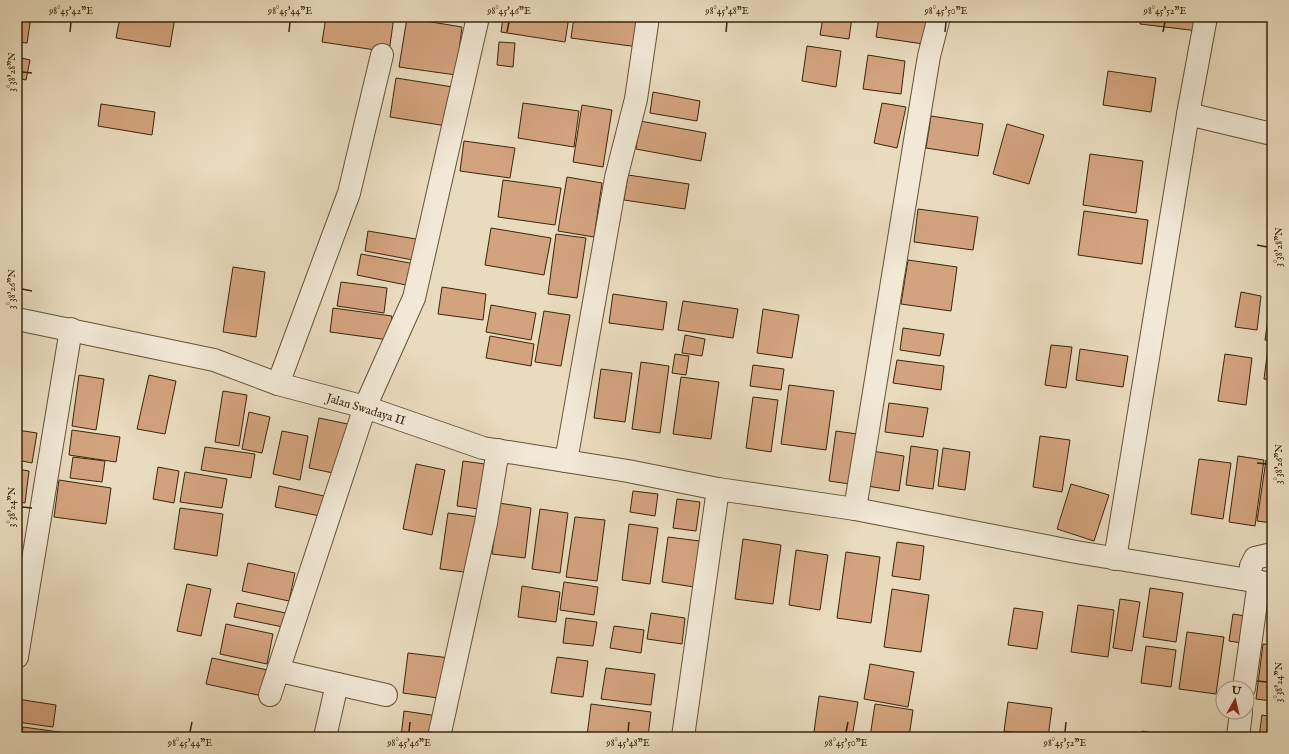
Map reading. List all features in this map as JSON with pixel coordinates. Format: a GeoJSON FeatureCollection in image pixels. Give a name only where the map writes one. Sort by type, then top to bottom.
{"type":"FeatureCollection","features":[{"type":"Feature","properties":{"kind":"street"},"geometry":{"type":"LineString","coordinates":[[270,695],[365,407],[414,298],[478,17]]}},
{"type":"Feature","properties":{"kind":"street"},"geometry":{"type":"LineString","coordinates":[[566,461],[616,178],[636,99],[648,17]]}},
{"type":"Feature","properties":{"kind":"street"},"geometry":{"type":"LineString","coordinates":[[855,509],[913,153],[930,56],[939,17]]}},
{"type":"Feature","properties":{"kind":"street"},"geometry":{"type":"LineString","coordinates":[[1115,559],[1188,114],[1206,17]]}},
{"type":"Feature","properties":{"kind":"street"},"geometry":{"type":"LineString","coordinates":[[283,385],[349,193],[382,55]]}},
{"type":"Feature","properties":{"kind":"street"},"geometry":{"type":"LineString","coordinates":[[1188,114],[1272,134]]}},
{"type":"Feature","properties":{"kind":"street","name":"Jalan Swadaya II"},"geometry":{"type":"LineString","coordinates":[[17,319],[71,329],[214,360],[283,385],[315,395],[365,407],[483,448],[566,461],[718,489],[855,509],[1115,559],[1260,582]]}},
{"type":"Feature","properties":{"kind":"street"},"geometry":{"type":"LineString","coordinates":[[17,657],[71,329]]}},
{"type":"Feature","properties":{"kind":"street"},"geometry":{"type":"LineString","coordinates":[[440,737],[486,523],[498,450]]}},
{"type":"Feature","properties":{"kind":"street"},"geometry":{"type":"LineString","coordinates":[[683,737],[718,489]]}},
{"type":"Feature","properties":{"kind":"street"},"geometry":{"type":"LineString","coordinates":[[1245,680],[1260,582],[1251,566],[1255,558],[1272,554]]}},
{"type":"Feature","properties":{"kind":"street"},"geometry":{"type":"LineString","coordinates":[[289,673],[386,695]]}},
{"type":"Feature","properties":{"kind":"street"},"geometry":{"type":"LineString","coordinates":[[325,737],[337,684]]}},
{"type":"Feature","properties":{"kind":"street"},"geometry":{"type":"LineString","coordinates":[[1238,737],[1240,720]]}},
{"type":"Feature","properties":{"kind":"building"},"geometry":{"type":"Polygon","coordinates":[[[17,17],[31,17],[27,43],[17,42],[17,17]]]}},
{"type":"Feature","properties":{"kind":"building"},"geometry":{"type":"Polygon","coordinates":[[[120,17],[175,17],[170,47],[116,38],[120,17]]]}},
{"type":"Feature","properties":{"kind":"building"},"geometry":{"type":"Polygon","coordinates":[[[326,17],[394,17],[389,52],[322,42],[326,17]]]}},
{"type":"Feature","properties":{"kind":"building"},"geometry":{"type":"Polygon","coordinates":[[[503,17],[569,17],[565,42],[501,32],[503,17]]]}},
{"type":"Feature","properties":{"kind":"building"},"geometry":{"type":"Polygon","coordinates":[[[574,17],[643,17],[638,47],[571,38],[574,17]]]}},
{"type":"Feature","properties":{"kind":"building"},"geometry":{"type":"Polygon","coordinates":[[[823,17],[852,17],[849,39],[820,35],[823,17]]]}},
{"type":"Feature","properties":{"kind":"building"},"geometry":{"type":"Polygon","coordinates":[[[879,17],[934,17],[930,45],[876,37],[879,17]]]}},
{"type":"Feature","properties":{"kind":"building"},"geometry":{"type":"Polygon","coordinates":[[[1141,17],[1199,17],[1198,31],[1140,24],[1141,17]]]}},
{"type":"Feature","properties":{"kind":"building"},"geometry":{"type":"Polygon","coordinates":[[[407,18],[462,27],[456,75],[399,67],[407,18]]]}},
{"type":"Feature","properties":{"kind":"building"},"geometry":{"type":"Polygon","coordinates":[[[499,42],[515,43],[513,67],[497,65],[499,42]]]}},
{"type":"Feature","properties":{"kind":"building"},"geometry":{"type":"Polygon","coordinates":[[[807,46],[841,51],[836,87],[802,81],[807,46]]]}},
{"type":"Feature","properties":{"kind":"building"},"geometry":{"type":"Polygon","coordinates":[[[868,55],[905,61],[901,94],[863,89],[868,55]]]}},
{"type":"Feature","properties":{"kind":"building"},"geometry":{"type":"Polygon","coordinates":[[[17,57],[30,60],[26,80],[17,78],[17,57]]]}},
{"type":"Feature","properties":{"kind":"building"},"geometry":{"type":"Polygon","coordinates":[[[1108,71],[1156,78],[1151,112],[1103,105],[1108,71]]]}},
{"type":"Feature","properties":{"kind":"building"},"geometry":{"type":"Polygon","coordinates":[[[396,78],[453,87],[447,126],[390,117],[396,78]]]}},
{"type":"Feature","properties":{"kind":"building"},"geometry":{"type":"Polygon","coordinates":[[[653,92],[700,101],[697,121],[650,113],[653,92]]]}},
{"type":"Feature","properties":{"kind":"building"},"geometry":{"type":"Polygon","coordinates":[[[523,103],[579,111],[574,147],[518,138],[523,103]]]}},
{"type":"Feature","properties":{"kind":"building"},"geometry":{"type":"Polygon","coordinates":[[[882,103],[906,107],[897,148],[874,143],[882,103]]]}},
{"type":"Feature","properties":{"kind":"building"},"geometry":{"type":"Polygon","coordinates":[[[101,104],[155,112],[152,135],[98,126],[101,104]]]}},
{"type":"Feature","properties":{"kind":"building"},"geometry":{"type":"Polygon","coordinates":[[[582,105],[612,110],[603,167],[573,162],[582,105]]]}},
{"type":"Feature","properties":{"kind":"building"},"geometry":{"type":"Polygon","coordinates":[[[931,116],[983,124],[978,156],[926,148],[931,116]]]}},
{"type":"Feature","properties":{"kind":"building"},"geometry":{"type":"Polygon","coordinates":[[[640,121],[706,133],[701,161],[636,149],[640,121]]]}},
{"type":"Feature","properties":{"kind":"building"},"geometry":{"type":"Polygon","coordinates":[[[1007,124],[1044,135],[1029,184],[993,174],[1007,124]]]}},
{"type":"Feature","properties":{"kind":"building"},"geometry":{"type":"Polygon","coordinates":[[[464,141],[515,148],[510,178],[460,171],[464,141]]]}},
{"type":"Feature","properties":{"kind":"building"},"geometry":{"type":"Polygon","coordinates":[[[1090,154],[1143,161],[1136,213],[1083,205],[1090,154]]]}},
{"type":"Feature","properties":{"kind":"building"},"geometry":{"type":"Polygon","coordinates":[[[628,175],[689,184],[685,209],[624,200],[628,175]]]}},
{"type":"Feature","properties":{"kind":"building"},"geometry":{"type":"Polygon","coordinates":[[[567,177],[602,183],[594,237],[558,231],[567,177]]]}},
{"type":"Feature","properties":{"kind":"building"},"geometry":{"type":"Polygon","coordinates":[[[503,180],[561,188],[555,225],[498,217],[503,180]]]}},
{"type":"Feature","properties":{"kind":"building"},"geometry":{"type":"Polygon","coordinates":[[[918,209],[978,217],[973,250],[914,242],[918,209]]]}},
{"type":"Feature","properties":{"kind":"building"},"geometry":{"type":"Polygon","coordinates":[[[1084,211],[1148,220],[1142,264],[1078,255],[1084,211]]]}},
{"type":"Feature","properties":{"kind":"building"},"geometry":{"type":"Polygon","coordinates":[[[491,228],[551,238],[544,275],[485,265],[491,228]]]}},
{"type":"Feature","properties":{"kind":"building"},"geometry":{"type":"Polygon","coordinates":[[[368,231],[416,239],[413,260],[365,251],[368,231]]]}},
{"type":"Feature","properties":{"kind":"building"},"geometry":{"type":"Polygon","coordinates":[[[556,234],[586,238],[577,298],[548,294],[556,234]]]}},
{"type":"Feature","properties":{"kind":"building"},"geometry":{"type":"Polygon","coordinates":[[[361,254],[415,264],[411,286],[357,275],[361,254]]]}},
{"type":"Feature","properties":{"kind":"building"},"geometry":{"type":"Polygon","coordinates":[[[908,260],[957,267],[951,311],[901,304],[908,260]]]}},
{"type":"Feature","properties":{"kind":"building"},"geometry":{"type":"Polygon","coordinates":[[[233,267],[265,272],[256,337],[223,332],[233,267]]]}},
{"type":"Feature","properties":{"kind":"building"},"geometry":{"type":"Polygon","coordinates":[[[341,282],[387,288],[384,313],[337,306],[341,282]]]}},
{"type":"Feature","properties":{"kind":"building"},"geometry":{"type":"Polygon","coordinates":[[[442,287],[486,294],[483,320],[438,314],[442,287]]]}},
{"type":"Feature","properties":{"kind":"building"},"geometry":{"type":"Polygon","coordinates":[[[1241,292],[1261,296],[1257,330],[1235,327],[1241,292]]]}},
{"type":"Feature","properties":{"kind":"building"},"geometry":{"type":"Polygon","coordinates":[[[613,294],[667,302],[663,330],[609,323],[613,294]]]}},
{"type":"Feature","properties":{"kind":"building"},"geometry":{"type":"Polygon","coordinates":[[[683,301],[738,309],[733,338],[678,330],[683,301]]]}},
{"type":"Feature","properties":{"kind":"building"},"geometry":{"type":"Polygon","coordinates":[[[491,305],[536,313],[531,340],[486,332],[491,305]]]}},
{"type":"Feature","properties":{"kind":"building"},"geometry":{"type":"Polygon","coordinates":[[[333,308],[392,316],[389,340],[330,332],[333,308]]]}},
{"type":"Feature","properties":{"kind":"building"},"geometry":{"type":"Polygon","coordinates":[[[763,309],[799,315],[792,358],[757,353],[763,309]]]}},
{"type":"Feature","properties":{"kind":"building"},"geometry":{"type":"Polygon","coordinates":[[[544,311],[570,315],[561,366],[535,362],[544,311]]]}},
{"type":"Feature","properties":{"kind":"building"},"geometry":{"type":"Polygon","coordinates":[[[1269,312],[1272,313],[1272,341],[1265,340],[1269,312]]]}},
{"type":"Feature","properties":{"kind":"building"},"geometry":{"type":"Polygon","coordinates":[[[903,328],[944,334],[940,356],[900,350],[903,328]]]}},
{"type":"Feature","properties":{"kind":"building"},"geometry":{"type":"Polygon","coordinates":[[[685,335],[705,339],[702,356],[682,353],[685,335]]]}},
{"type":"Feature","properties":{"kind":"building"},"geometry":{"type":"Polygon","coordinates":[[[490,336],[534,344],[531,366],[486,358],[490,336]]]}},
{"type":"Feature","properties":{"kind":"building"},"geometry":{"type":"Polygon","coordinates":[[[1051,345],[1072,347],[1066,388],[1045,385],[1051,345]]]}},
{"type":"Feature","properties":{"kind":"building"},"geometry":{"type":"Polygon","coordinates":[[[1268,348],[1272,348],[1272,380],[1264,379],[1268,348]]]}},
{"type":"Feature","properties":{"kind":"building"},"geometry":{"type":"Polygon","coordinates":[[[1080,349],[1128,356],[1123,387],[1076,380],[1080,349]]]}},
{"type":"Feature","properties":{"kind":"building"},"geometry":{"type":"Polygon","coordinates":[[[675,354],[689,356],[686,375],[672,373],[675,354]]]}},
{"type":"Feature","properties":{"kind":"building"},"geometry":{"type":"Polygon","coordinates":[[[1225,354],[1252,358],[1246,405],[1218,401],[1225,354]]]}},
{"type":"Feature","properties":{"kind":"building"},"geometry":{"type":"Polygon","coordinates":[[[897,360],[944,366],[941,390],[893,383],[897,360]]]}},
{"type":"Feature","properties":{"kind":"building"},"geometry":{"type":"Polygon","coordinates":[[[641,362],[669,366],[660,433],[632,429],[641,362]]]}},
{"type":"Feature","properties":{"kind":"building"},"geometry":{"type":"Polygon","coordinates":[[[753,365],[784,369],[781,390],[750,386],[753,365]]]}},
{"type":"Feature","properties":{"kind":"building"},"geometry":{"type":"Polygon","coordinates":[[[601,369],[632,373],[625,422],[594,418],[601,369]]]}},
{"type":"Feature","properties":{"kind":"building"},"geometry":{"type":"Polygon","coordinates":[[[79,375],[104,379],[96,430],[72,426],[79,375]]]}},
{"type":"Feature","properties":{"kind":"building"},"geometry":{"type":"Polygon","coordinates":[[[149,375],[176,381],[165,434],[137,429],[149,375]]]}},
{"type":"Feature","properties":{"kind":"building"},"geometry":{"type":"Polygon","coordinates":[[[681,377],[719,382],[711,439],[673,434],[681,377]]]}},
{"type":"Feature","properties":{"kind":"building"},"geometry":{"type":"Polygon","coordinates":[[[789,385],[834,391],[826,450],[781,444],[789,385]]]}},
{"type":"Feature","properties":{"kind":"building"},"geometry":{"type":"Polygon","coordinates":[[[223,391],[247,395],[239,446],[215,442],[223,391]]]}},
{"type":"Feature","properties":{"kind":"building"},"geometry":{"type":"Polygon","coordinates":[[[753,397],[778,400],[771,452],[746,448],[753,397]]]}},
{"type":"Feature","properties":{"kind":"building"},"geometry":{"type":"Polygon","coordinates":[[[889,403],[928,408],[923,437],[885,432],[889,403]]]}},
{"type":"Feature","properties":{"kind":"building"},"geometry":{"type":"Polygon","coordinates":[[[249,412],[270,417],[262,453],[242,449],[249,412]]]}},
{"type":"Feature","properties":{"kind":"building"},"geometry":{"type":"Polygon","coordinates":[[[319,418],[348,424],[338,474],[309,468],[319,418]]]}},
{"type":"Feature","properties":{"kind":"building"},"geometry":{"type":"Polygon","coordinates":[[[17,430],[37,433],[32,463],[17,460],[17,430]]]}},
{"type":"Feature","properties":{"kind":"building"},"geometry":{"type":"Polygon","coordinates":[[[72,430],[120,437],[116,462],[69,455],[72,430]]]}},
{"type":"Feature","properties":{"kind":"building"},"geometry":{"type":"Polygon","coordinates":[[[282,431],[308,436],[300,480],[273,474],[282,431]]]}},
{"type":"Feature","properties":{"kind":"building"},"geometry":{"type":"Polygon","coordinates":[[[836,431],[864,435],[857,485],[829,481],[836,431]]]}},
{"type":"Feature","properties":{"kind":"building"},"geometry":{"type":"Polygon","coordinates":[[[1040,436],[1070,440],[1062,492],[1033,487],[1040,436]]]}},
{"type":"Feature","properties":{"kind":"building"},"geometry":{"type":"Polygon","coordinates":[[[911,446],[938,450],[933,489],[906,485],[911,446]]]}},
{"type":"Feature","properties":{"kind":"building"},"geometry":{"type":"Polygon","coordinates":[[[205,447],[255,454],[251,478],[201,470],[205,447]]]}},
{"type":"Feature","properties":{"kind":"building"},"geometry":{"type":"Polygon","coordinates":[[[943,448],[970,452],[965,490],[938,486],[943,448]]]}},
{"type":"Feature","properties":{"kind":"building"},"geometry":{"type":"Polygon","coordinates":[[[872,451],[904,456],[899,491],[867,486],[872,451]]]}},
{"type":"Feature","properties":{"kind":"building"},"geometry":{"type":"Polygon","coordinates":[[[1238,456],[1264,460],[1255,526],[1229,522],[1238,456]]]}},
{"type":"Feature","properties":{"kind":"building"},"geometry":{"type":"Polygon","coordinates":[[[73,457],[105,461],[102,482],[70,478],[73,457]]]}},
{"type":"Feature","properties":{"kind":"building"},"geometry":{"type":"Polygon","coordinates":[[[1199,459],[1231,463],[1223,519],[1191,514],[1199,459]]]}},
{"type":"Feature","properties":{"kind":"building"},"geometry":{"type":"Polygon","coordinates":[[[1266,460],[1272,461],[1272,523],[1257,521],[1266,460]]]}},
{"type":"Feature","properties":{"kind":"building"},"geometry":{"type":"Polygon","coordinates":[[[463,461],[492,465],[486,510],[457,506],[463,461]]]}},
{"type":"Feature","properties":{"kind":"building"},"geometry":{"type":"Polygon","coordinates":[[[416,464],[445,470],[432,535],[403,529],[416,464]]]}},
{"type":"Feature","properties":{"kind":"building"},"geometry":{"type":"Polygon","coordinates":[[[158,467],[179,471],[174,503],[153,499],[158,467]]]}},
{"type":"Feature","properties":{"kind":"building"},"geometry":{"type":"Polygon","coordinates":[[[17,469],[29,471],[25,503],[17,502],[17,469]]]}},
{"type":"Feature","properties":{"kind":"building"},"geometry":{"type":"Polygon","coordinates":[[[185,472],[227,479],[222,508],[180,502],[185,472]]]}},
{"type":"Feature","properties":{"kind":"building"},"geometry":{"type":"Polygon","coordinates":[[[59,480],[111,488],[106,524],[54,517],[59,480]]]}},
{"type":"Feature","properties":{"kind":"building"},"geometry":{"type":"Polygon","coordinates":[[[1071,484],[1109,495],[1094,541],[1057,529],[1071,484]]]}},
{"type":"Feature","properties":{"kind":"building"},"geometry":{"type":"Polygon","coordinates":[[[279,486],[324,496],[320,516],[275,507],[279,486]]]}},
{"type":"Feature","properties":{"kind":"building"},"geometry":{"type":"Polygon","coordinates":[[[633,491],[658,494],[655,516],[630,512],[633,491]]]}},
{"type":"Feature","properties":{"kind":"building"},"geometry":{"type":"Polygon","coordinates":[[[677,499],[700,502],[696,531],[673,528],[677,499]]]}},
{"type":"Feature","properties":{"kind":"building"},"geometry":{"type":"Polygon","coordinates":[[[499,503],[531,508],[525,558],[492,554],[499,503]]]}},
{"type":"Feature","properties":{"kind":"building"},"geometry":{"type":"Polygon","coordinates":[[[180,508],[223,514],[217,556],[174,549],[180,508]]]}},
{"type":"Feature","properties":{"kind":"building"},"geometry":{"type":"Polygon","coordinates":[[[540,509],[568,513],[560,573],[532,569],[540,509]]]}},
{"type":"Feature","properties":{"kind":"building"},"geometry":{"type":"Polygon","coordinates":[[[448,513],[479,517],[472,573],[440,569],[448,513]]]}},
{"type":"Feature","properties":{"kind":"building"},"geometry":{"type":"Polygon","coordinates":[[[575,517],[605,520],[597,581],[566,577],[575,517]]]}},
{"type":"Feature","properties":{"kind":"building"},"geometry":{"type":"Polygon","coordinates":[[[629,524],[658,528],[650,584],[622,580],[629,524]]]}},
{"type":"Feature","properties":{"kind":"building"},"geometry":{"type":"Polygon","coordinates":[[[668,537],[700,541],[694,587],[662,582],[668,537]]]}},
{"type":"Feature","properties":{"kind":"building"},"geometry":{"type":"Polygon","coordinates":[[[743,539],[781,545],[773,604],[735,599],[743,539]]]}},
{"type":"Feature","properties":{"kind":"building"},"geometry":{"type":"Polygon","coordinates":[[[897,542],[924,546],[920,580],[892,576],[897,542]]]}},
{"type":"Feature","properties":{"kind":"building"},"geometry":{"type":"Polygon","coordinates":[[[796,550],[828,555],[820,610],[789,605],[796,550]]]}},
{"type":"Feature","properties":{"kind":"building"},"geometry":{"type":"Polygon","coordinates":[[[846,552],[880,557],[871,623],[837,618],[846,552]]]}},
{"type":"Feature","properties":{"kind":"building"},"geometry":{"type":"Polygon","coordinates":[[[248,563],[295,573],[289,601],[242,591],[248,563]]]}},
{"type":"Feature","properties":{"kind":"building"},"geometry":{"type":"Polygon","coordinates":[[[564,582],[598,587],[594,615],[560,610],[564,582]]]}},
{"type":"Feature","properties":{"kind":"building"},"geometry":{"type":"Polygon","coordinates":[[[187,584],[211,589],[201,636],[177,631],[187,584]]]}},
{"type":"Feature","properties":{"kind":"building"},"geometry":{"type":"Polygon","coordinates":[[[522,586],[560,592],[556,622],[518,617],[522,586]]]}},
{"type":"Feature","properties":{"kind":"building"},"geometry":{"type":"Polygon","coordinates":[[[1150,588],[1183,593],[1176,642],[1143,637],[1150,588]]]}},
{"type":"Feature","properties":{"kind":"building"},"geometry":{"type":"Polygon","coordinates":[[[892,589],[929,595],[921,652],[884,647],[892,589]]]}},
{"type":"Feature","properties":{"kind":"building"},"geometry":{"type":"Polygon","coordinates":[[[1120,599],[1140,602],[1132,651],[1113,648],[1120,599]]]}},
{"type":"Feature","properties":{"kind":"building"},"geometry":{"type":"Polygon","coordinates":[[[237,603],[286,613],[283,627],[234,617],[237,603]]]}},
{"type":"Feature","properties":{"kind":"building"},"geometry":{"type":"Polygon","coordinates":[[[1078,605],[1114,610],[1108,657],[1071,652],[1078,605]]]}},
{"type":"Feature","properties":{"kind":"building"},"geometry":{"type":"Polygon","coordinates":[[[1014,608],[1043,612],[1037,649],[1008,645],[1014,608]]]}},
{"type":"Feature","properties":{"kind":"building"},"geometry":{"type":"Polygon","coordinates":[[[651,613],[685,618],[682,644],[647,639],[651,613]]]}},
{"type":"Feature","properties":{"kind":"building"},"geometry":{"type":"Polygon","coordinates":[[[1233,614],[1252,617],[1248,644],[1229,641],[1233,614]]]}},
{"type":"Feature","properties":{"kind":"building"},"geometry":{"type":"Polygon","coordinates":[[[566,618],[597,622],[593,646],[563,643],[566,618]]]}},
{"type":"Feature","properties":{"kind":"building"},"geometry":{"type":"Polygon","coordinates":[[[226,624],[273,634],[267,664],[220,654],[226,624]]]}},
{"type":"Feature","properties":{"kind":"building"},"geometry":{"type":"Polygon","coordinates":[[[614,626],[644,630],[641,653],[610,648],[614,626]]]}},
{"type":"Feature","properties":{"kind":"building"},"geometry":{"type":"Polygon","coordinates":[[[1187,632],[1224,637],[1218,680],[1215,680],[1215,694],[1179,689],[1187,632]]]}},
{"type":"Feature","properties":{"kind":"building"},"geometry":{"type":"Polygon","coordinates":[[[1263,644],[1272,645],[1272,701],[1256,699],[1263,644]]]}},
{"type":"Feature","properties":{"kind":"building"},"geometry":{"type":"Polygon","coordinates":[[[1146,646],[1176,650],[1171,687],[1141,683],[1146,646]]]}},
{"type":"Feature","properties":{"kind":"building"},"geometry":{"type":"Polygon","coordinates":[[[408,653],[450,658],[445,699],[403,693],[408,653]]]}},
{"type":"Feature","properties":{"kind":"building"},"geometry":{"type":"Polygon","coordinates":[[[557,657],[588,661],[583,697],[551,693],[557,657]]]}},
{"type":"Feature","properties":{"kind":"building"},"geometry":{"type":"Polygon","coordinates":[[[212,658],[272,671],[267,697],[206,684],[212,658]]]}},
{"type":"Feature","properties":{"kind":"building"},"geometry":{"type":"Polygon","coordinates":[[[870,664],[914,672],[908,707],[864,699],[870,664]]]}},
{"type":"Feature","properties":{"kind":"building"},"geometry":{"type":"Polygon","coordinates":[[[606,668],[655,674],[651,705],[601,699],[606,668]]]}},
{"type":"Feature","properties":{"kind":"building"},"geometry":{"type":"Polygon","coordinates":[[[819,696],[858,702],[852,737],[814,732],[819,696]]]}},
{"type":"Feature","properties":{"kind":"building"},"geometry":{"type":"Polygon","coordinates":[[[17,699],[56,705],[53,727],[17,722],[17,699]]]}},
{"type":"Feature","properties":{"kind":"building"},"geometry":{"type":"Polygon","coordinates":[[[1008,702],[1052,708],[1048,737],[1004,731],[1008,702]]]}},
{"type":"Feature","properties":{"kind":"building"},"geometry":{"type":"Polygon","coordinates":[[[591,704],[651,712],[648,737],[587,736],[591,704]]]}},
{"type":"Feature","properties":{"kind":"building"},"geometry":{"type":"Polygon","coordinates":[[[875,704],[913,710],[909,737],[870,737],[875,704]]]}},
{"type":"Feature","properties":{"kind":"building"},"geometry":{"type":"Polygon","coordinates":[[[404,711],[438,716],[435,737],[401,737],[404,711]]]}},
{"type":"Feature","properties":{"kind":"building"},"geometry":{"type":"Polygon","coordinates":[[[1262,715],[1272,717],[1272,737],[1259,737],[1262,715]]]}},
{"type":"Feature","properties":{"kind":"building"},"geometry":{"type":"Polygon","coordinates":[[[23,727],[81,735],[81,737],[21,737],[23,727]]]}},
{"type":"Feature","properties":{"kind":"building"},"geometry":{"type":"Polygon","coordinates":[[[1142,731],[1182,737],[1141,737],[1142,731]]]}}]}
